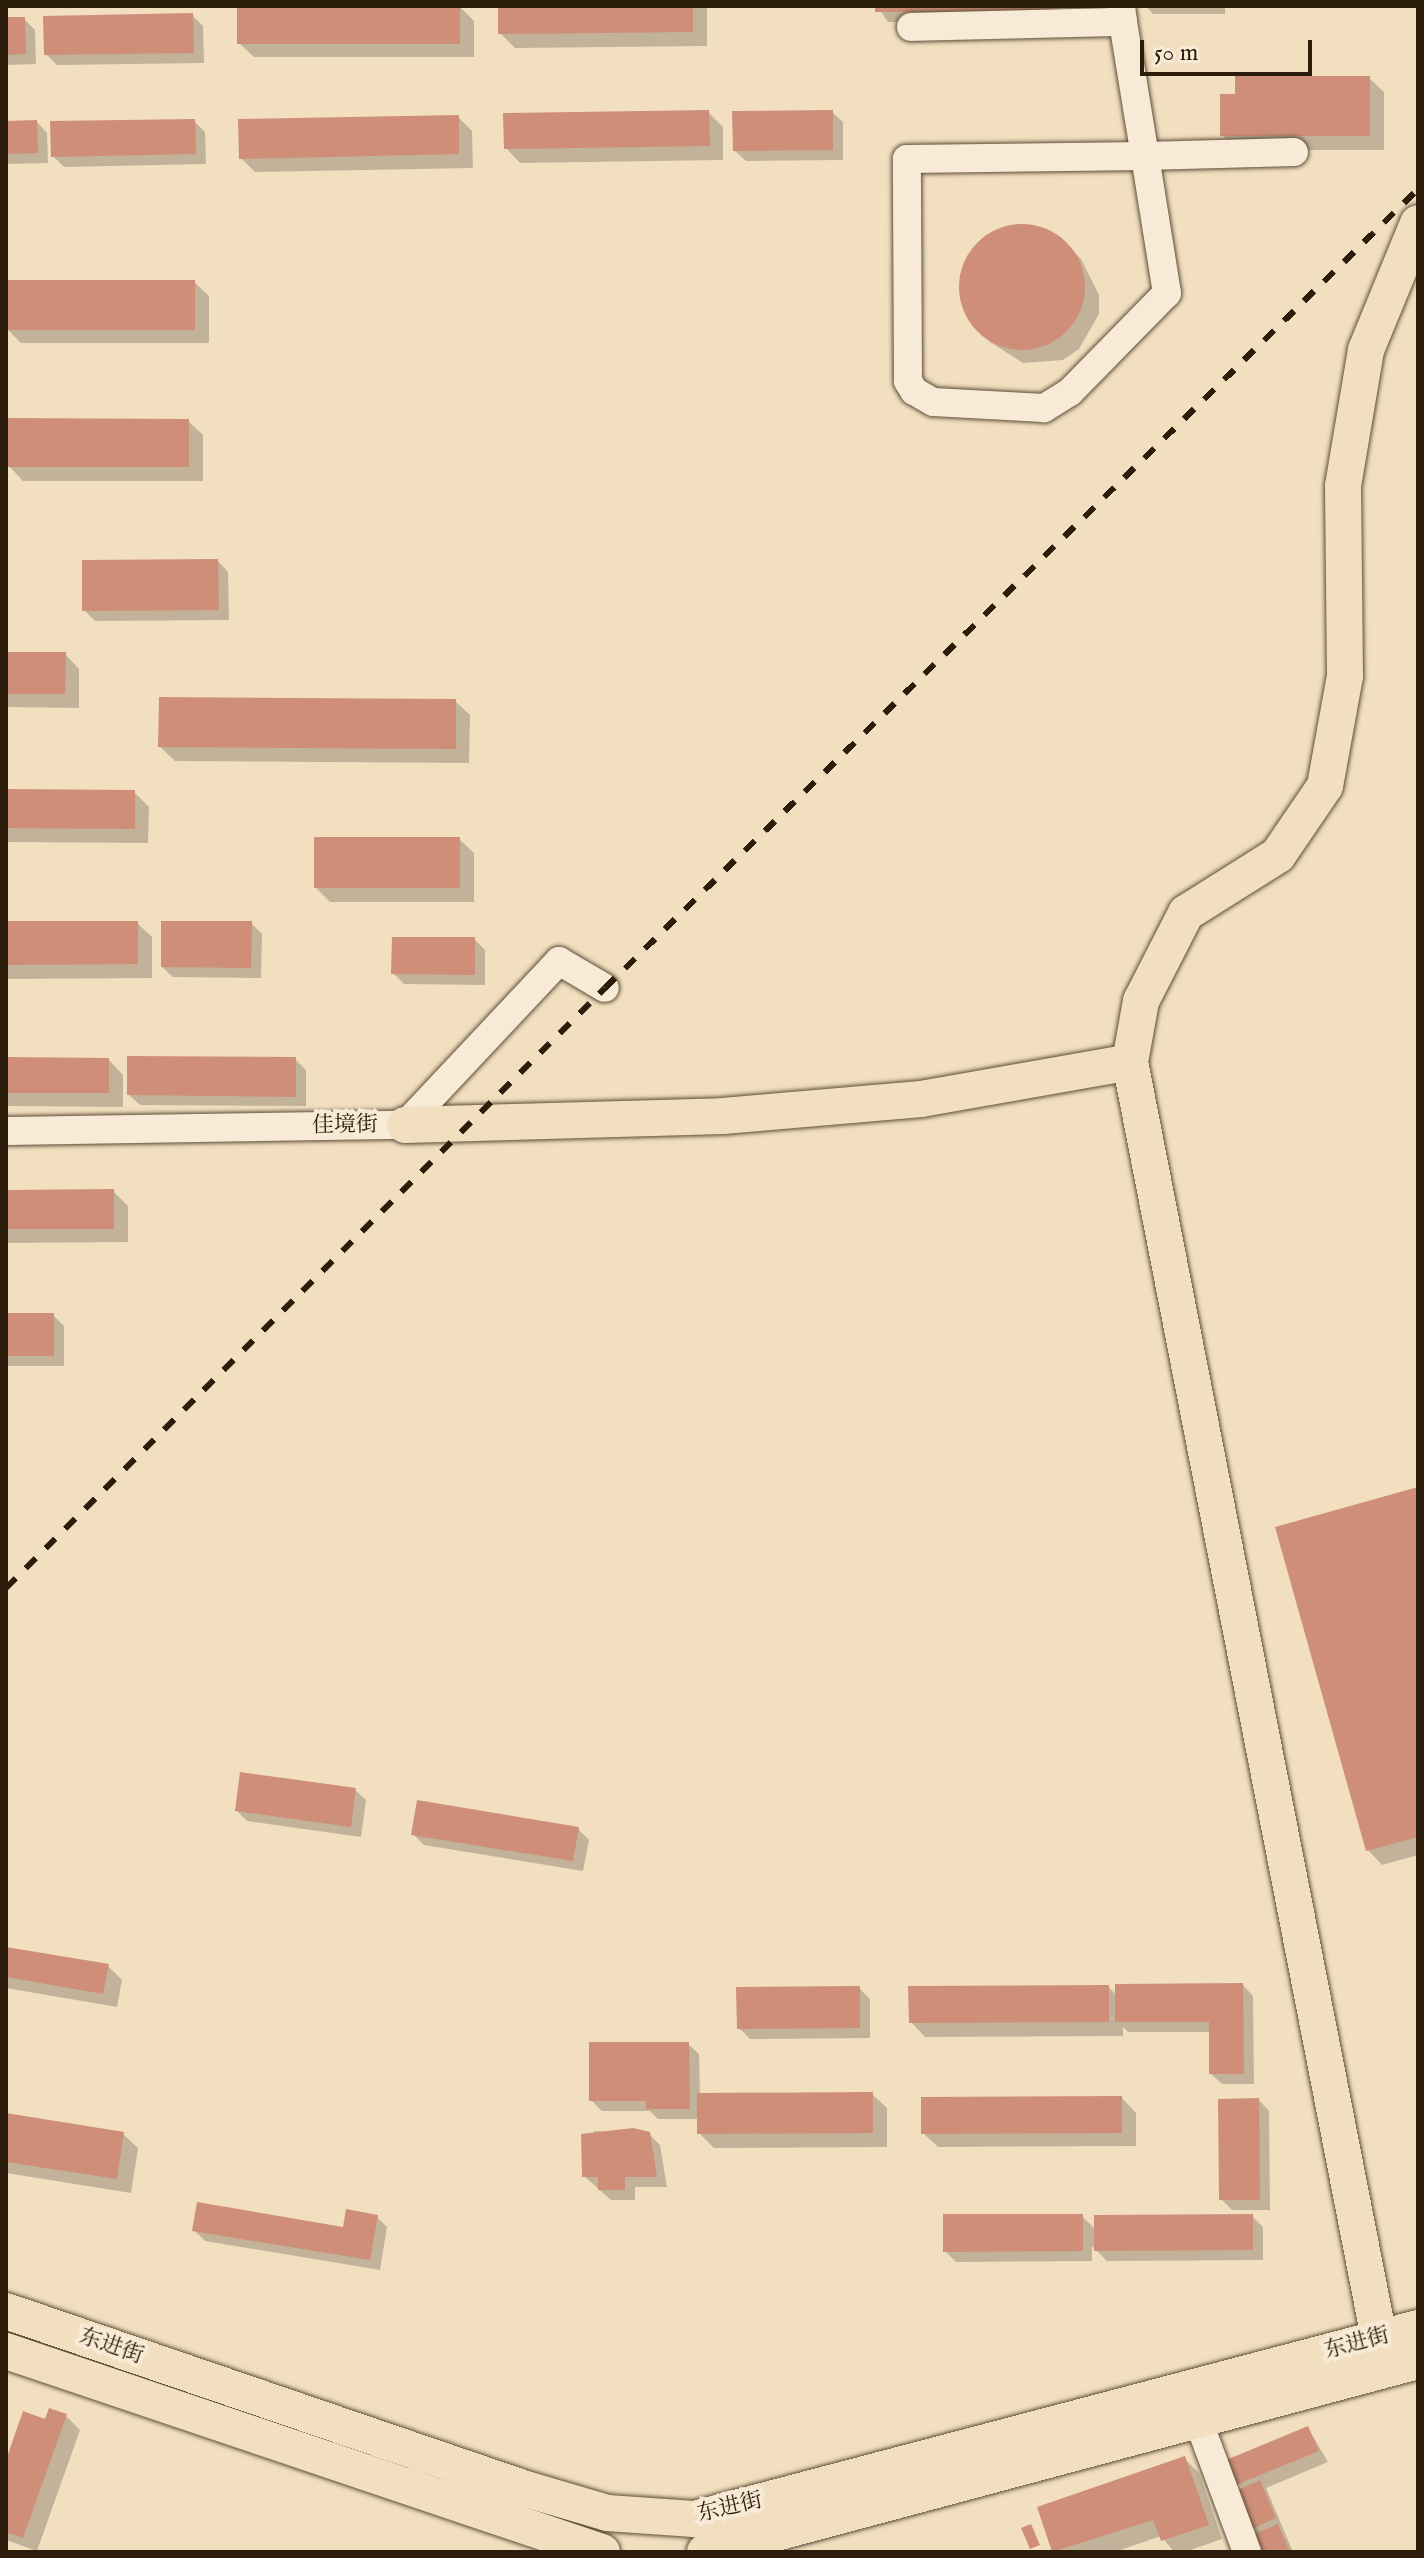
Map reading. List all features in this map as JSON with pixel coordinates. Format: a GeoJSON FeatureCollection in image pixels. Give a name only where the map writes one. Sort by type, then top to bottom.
{"type":"FeatureCollection","features":[{"type":"Feature","properties":{"kind":"main road"},"geometry":{"type":"LineString","coordinates":[[1379,2338],[1130,1062],[1141,1001],[1186,913],[1278,855],[1325,786],[1345,676],[1346,471],[1366,350],[1418,223]]}},
{"type":"Feature","properties":{"kind":"main road"},"geometry":{"type":"LineString","coordinates":[[405,1125],[723,1116],[906,1100],[1130,1062]]}},
{"type":"Feature","properties":{"kind":"main road","name":"东进街"},"geometry":{"type":"LineString","coordinates":[[6,2311],[553,2497],[607,2513],[694,2519],[1418,2328]]}},
{"type":"Feature","properties":{"kind":"main road","name":"东进街"},"geometry":{"type":"LineString","coordinates":[[6,2351],[602,2552]]}},
{"type":"Feature","properties":{"kind":"main road","name":"东进街"},"geometry":{"type":"LineString","coordinates":[[705,2552],[1418,2361]]}},
{"type":"Feature","properties":{"kind":"street"},"geometry":{"type":"LineString","coordinates":[[911,27],[1122,14],[1145,156],[1167,293],[1070,392],[1044,408],[933,402],[908,381],[907,159],[1145,156],[1294,152]]}},
{"type":"Feature","properties":{"kind":"street","name":"佳境街"},"geometry":{"type":"LineString","coordinates":[[6,1131],[405,1125],[559,961],[605,988]]}},
{"type":"Feature","properties":{"kind":"street"},"geometry":{"type":"LineString","coordinates":[[1198,2420],[1247,2552]]}},
{"type":"Feature","properties":{"kind":"building"},"geometry":{"type":"Polygon","coordinates":[[[237,6],[460,6],[460,44],[237,44],[237,6]]]}},
{"type":"Feature","properties":{"kind":"building"},"geometry":{"type":"Polygon","coordinates":[[[498,6],[693,6],[693,32],[498,34],[498,6]]]}},
{"type":"Feature","properties":{"kind":"building"},"geometry":{"type":"Polygon","coordinates":[[[875,6],[1050,6],[1050,11],[875,12],[875,6]]]}},
{"type":"Feature","properties":{"kind":"building"},"geometry":{"type":"Polygon","coordinates":[[[193,13],[194,53],[44,55],[43,16],[193,13]]]}},
{"type":"Feature","properties":{"kind":"building"},"geometry":{"type":"Polygon","coordinates":[[[6,17],[25,17],[26,54],[6,55],[6,17]]]}},
{"type":"Feature","properties":{"kind":"building"},"geometry":{"type":"Polygon","coordinates":[[[1235,76],[1370,76],[1370,136],[1220,136],[1220,94],[1235,94],[1235,76]]]}},
{"type":"Feature","properties":{"kind":"building"},"geometry":{"type":"Polygon","coordinates":[[[709,110],[710,146],[504,149],[503,113],[709,110]]]}},
{"type":"Feature","properties":{"kind":"building"},"geometry":{"type":"Polygon","coordinates":[[[833,110],[833,150],[733,151],[732,111],[833,110]]]}},
{"type":"Feature","properties":{"kind":"building"},"geometry":{"type":"Polygon","coordinates":[[[459,115],[459,154],[239,159],[238,119],[459,115]]]}},
{"type":"Feature","properties":{"kind":"building"},"geometry":{"type":"Polygon","coordinates":[[[195,119],[196,154],[51,157],[50,121],[195,119]]]}},
{"type":"Feature","properties":{"kind":"building"},"geometry":{"type":"Polygon","coordinates":[[[37,120],[38,153],[6,154],[6,121],[37,120]]]}},
{"type":"Feature","properties":{"kind":"building"},"geometry":{"type":"Polygon","coordinates":[[[1022,224],[1046,229],[1067,242],[1080,263],[1085,287],[1080,311],[1067,332],[1046,345],[1022,350],[998,345],[977,332],[964,311],[959,287],[964,263],[977,242],[998,229],[1022,224]]]}},
{"type":"Feature","properties":{"kind":"building"},"geometry":{"type":"Polygon","coordinates":[[[6,280],[195,280],[195,330],[6,330],[6,280]]]}},
{"type":"Feature","properties":{"kind":"building"},"geometry":{"type":"Polygon","coordinates":[[[7,418],[189,419],[189,467],[7,467],[7,418]]]}},
{"type":"Feature","properties":{"kind":"building"},"geometry":{"type":"Polygon","coordinates":[[[218,559],[219,610],[82,611],[82,560],[218,559]]]}},
{"type":"Feature","properties":{"kind":"building"},"geometry":{"type":"Polygon","coordinates":[[[6,652],[66,652],[65,694],[6,694],[6,652]]]}},
{"type":"Feature","properties":{"kind":"building"},"geometry":{"type":"Polygon","coordinates":[[[159,697],[456,699],[456,749],[158,747],[159,697]]]}},
{"type":"Feature","properties":{"kind":"building"},"geometry":{"type":"Polygon","coordinates":[[[6,789],[135,790],[135,829],[6,828],[6,789]]]}},
{"type":"Feature","properties":{"kind":"building"},"geometry":{"type":"Polygon","coordinates":[[[314,837],[460,837],[460,888],[314,888],[314,837]]]}},
{"type":"Feature","properties":{"kind":"building"},"geometry":{"type":"Polygon","coordinates":[[[6,921],[138,921],[138,964],[6,965],[6,921]]]}},
{"type":"Feature","properties":{"kind":"building"},"geometry":{"type":"Polygon","coordinates":[[[161,921],[252,921],[251,968],[161,967],[161,921]]]}},
{"type":"Feature","properties":{"kind":"building"},"geometry":{"type":"Polygon","coordinates":[[[392,937],[475,937],[475,975],[391,974],[392,937]]]}},
{"type":"Feature","properties":{"kind":"building"},"geometry":{"type":"Polygon","coordinates":[[[127,1056],[296,1057],[296,1097],[127,1095],[127,1056]]]}},
{"type":"Feature","properties":{"kind":"building"},"geometry":{"type":"Polygon","coordinates":[[[6,1057],[109,1058],[109,1093],[6,1093],[6,1057]]]}},
{"type":"Feature","properties":{"kind":"building"},"geometry":{"type":"Polygon","coordinates":[[[114,1189],[114,1229],[6,1229],[6,1190],[114,1189]]]}},
{"type":"Feature","properties":{"kind":"building"},"geometry":{"type":"Polygon","coordinates":[[[6,1313],[54,1313],[54,1356],[6,1356],[6,1313]]]}},
{"type":"Feature","properties":{"kind":"building"},"geometry":{"type":"Polygon","coordinates":[[[1418,1487],[1418,1837],[1366,1851],[1275,1527],[1418,1487]]]}},
{"type":"Feature","properties":{"kind":"building"},"geometry":{"type":"Polygon","coordinates":[[[240,1772],[356,1788],[351,1827],[235,1811],[240,1772]]]}},
{"type":"Feature","properties":{"kind":"building"},"geometry":{"type":"Polygon","coordinates":[[[417,1800],[579,1827],[573,1861],[411,1835],[417,1800]]]}},
{"type":"Feature","properties":{"kind":"building"},"geometry":{"type":"Polygon","coordinates":[[[6,1947],[109,1964],[103,1994],[6,1977],[6,1947]]]}},
{"type":"Feature","properties":{"kind":"building"},"geometry":{"type":"Polygon","coordinates":[[[1243,1983],[1244,2074],[1209,2074],[1209,2022],[1115,2022],[1115,1984],[1243,1983]]]}},
{"type":"Feature","properties":{"kind":"building"},"geometry":{"type":"Polygon","coordinates":[[[1109,1985],[1109,2022],[909,2023],[908,1986],[1109,1985]]]}},
{"type":"Feature","properties":{"kind":"building"},"geometry":{"type":"Polygon","coordinates":[[[860,1986],[860,2028],[737,2029],[736,1987],[860,1986]]]}},
{"type":"Feature","properties":{"kind":"building"},"geometry":{"type":"Polygon","coordinates":[[[589,2042],[689,2042],[690,2109],[646,2109],[646,2101],[589,2101],[589,2042]]]}},
{"type":"Feature","properties":{"kind":"building"},"geometry":{"type":"Polygon","coordinates":[[[873,2092],[873,2133],[697,2134],[697,2093],[873,2092]]]}},
{"type":"Feature","properties":{"kind":"building"},"geometry":{"type":"Polygon","coordinates":[[[1122,2096],[1122,2133],[921,2134],[921,2097],[1122,2096]]]}},
{"type":"Feature","properties":{"kind":"building"},"geometry":{"type":"Polygon","coordinates":[[[1259,2098],[1260,2200],[1219,2200],[1218,2099],[1259,2098]]]}},
{"type":"Feature","properties":{"kind":"building"},"geometry":{"type":"Polygon","coordinates":[[[6,2113],[124,2132],[117,2179],[6,2162],[6,2113]]]}},
{"type":"Feature","properties":{"kind":"building"},"geometry":{"type":"Polygon","coordinates":[[[633,2128],[650,2132],[657,2177],[625,2177],[625,2190],[598,2190],[598,2177],[582,2177],[581,2134],[633,2128]]]}},
{"type":"Feature","properties":{"kind":"building"},"geometry":{"type":"Polygon","coordinates":[[[197,2202],[343,2227],[346,2209],[378,2215],[370,2260],[192,2231],[197,2202]]]}},
{"type":"Feature","properties":{"kind":"building"},"geometry":{"type":"Polygon","coordinates":[[[943,2214],[1083,2214],[1083,2251],[943,2252],[943,2214]]]}},
{"type":"Feature","properties":{"kind":"building"},"geometry":{"type":"Polygon","coordinates":[[[1253,2214],[1253,2250],[1094,2251],[1094,2215],[1253,2214]]]}},
{"type":"Feature","properties":{"kind":"building"},"geometry":{"type":"Polygon","coordinates":[[[49,2408],[67,2414],[23,2538],[6,2532],[6,2460],[23,2411],[45,2419],[49,2408]]]}},
{"type":"Feature","properties":{"kind":"building"},"geometry":{"type":"Polygon","coordinates":[[[1308,2426],[1319,2451],[1236,2485],[1226,2460],[1308,2426]]]}},
{"type":"Feature","properties":{"kind":"building"},"geometry":{"type":"Polygon","coordinates":[[[1185,2456],[1209,2525],[1161,2541],[1153,2520],[1052,2552],[1037,2507],[1185,2456]]]}},
{"type":"Feature","properties":{"kind":"building"},"geometry":{"type":"Polygon","coordinates":[[[1260,2480],[1276,2518],[1249,2530],[1233,2492],[1260,2480]]]}},
{"type":"Feature","properties":{"kind":"building"},"geometry":{"type":"Polygon","coordinates":[[[1031,2524],[1040,2545],[1030,2549],[1021,2528],[1031,2524]]]}},
{"type":"Feature","properties":{"kind":"building"},"geometry":{"type":"Polygon","coordinates":[[[1278,2524],[1290,2552],[1259,2552],[1252,2535],[1278,2524]]]}},
{"type":"Feature","properties":{"kind":"railway"},"geometry":{"type":"LineString","coordinates":[[6,1588],[605,988],[1418,189]]}}]}
